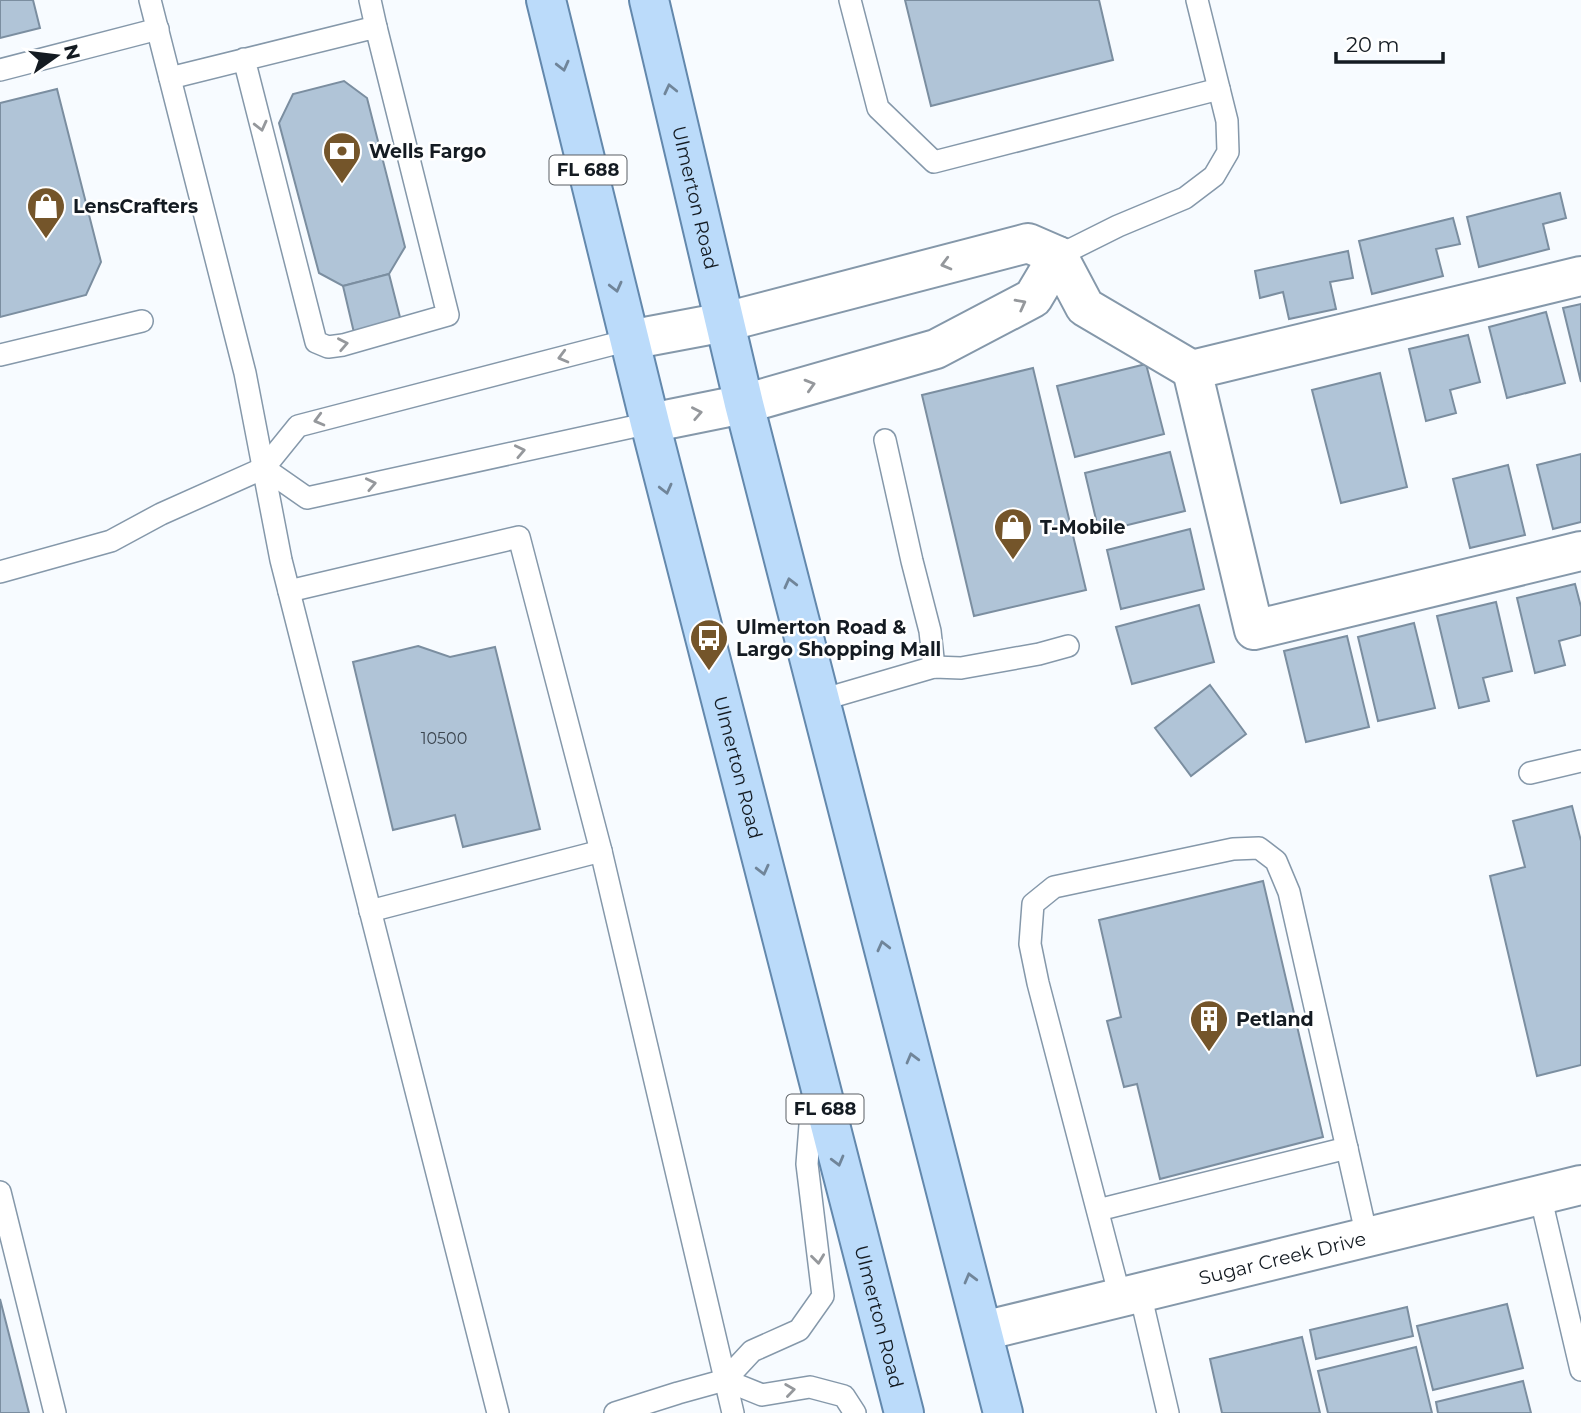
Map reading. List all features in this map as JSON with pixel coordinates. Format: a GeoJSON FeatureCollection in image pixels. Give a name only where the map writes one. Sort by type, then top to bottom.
{"type":"FeatureCollection","features":[{"type":"Feature","properties":{"kind":"main road","name":"Ulmerton Road"},"geometry":{"type":"LineString","coordinates":[[547,0],[629,340],[904,1413]]}},
{"type":"Feature","properties":{"kind":"main road","name":"Ulmerton Road"},"geometry":{"type":"LineString","coordinates":[[649,0],[744,404],[1003,1413]]}},
{"type":"Feature","properties":{"kind":"street"},"geometry":{"type":"LineString","coordinates":[[629,340],[724,322],[1028,243],[1058,256],[1085,307],[1192,370],[1581,276]]}},
{"type":"Feature","properties":{"kind":"street"},"geometry":{"type":"LineString","coordinates":[[650,423],[744,404],[936,349],[1033,298],[1058,256]]}},
{"type":"Feature","properties":{"kind":"street"},"geometry":{"type":"LineString","coordinates":[[1192,370],[1254,630],[1581,551]]}},
{"type":"Feature","properties":{"kind":"street","name":"Sugar Creek Drive"},"geometry":{"type":"LineString","coordinates":[[983,1331],[1581,1185]]}},
{"type":"Feature","properties":{"kind":"lane"},"geometry":{"type":"LineString","coordinates":[[150,0],[244,373],[281,560],[498,1413]]}},
{"type":"Feature","properties":{"kind":"lane"},"geometry":{"type":"LineString","coordinates":[[244,60],[316,342],[328,347],[343,345],[448,315],[370,0]]}},
{"type":"Feature","properties":{"kind":"lane"},"geometry":{"type":"LineString","coordinates":[[850,0],[878,108],[934,162],[1219,89]]}},
{"type":"Feature","properties":{"kind":"lane"},"geometry":{"type":"LineString","coordinates":[[1058,256],[1118,226],[1185,198],[1214,176],[1228,152],[1227,121],[1197,0]]}},
{"type":"Feature","properties":{"kind":"lane"},"geometry":{"type":"LineString","coordinates":[[170,78],[376,27]]}},
{"type":"Feature","properties":{"kind":"lane"},"geometry":{"type":"LineString","coordinates":[[0,70],[158,29]]}},
{"type":"Feature","properties":{"kind":"lane"},"geometry":{"type":"LineString","coordinates":[[0,355],[142,321]]}},
{"type":"Feature","properties":{"kind":"lane"},"geometry":{"type":"LineString","coordinates":[[0,572],[111,541],[161,514],[264,468],[298,426],[629,340]]}},
{"type":"Feature","properties":{"kind":"lane"},"geometry":{"type":"LineString","coordinates":[[264,468],[307,498],[650,423]]}},
{"type":"Feature","properties":{"kind":"lane"},"geometry":{"type":"LineString","coordinates":[[885,440],[930,631],[934,667]]}},
{"type":"Feature","properties":{"kind":"lane"},"geometry":{"type":"LineString","coordinates":[[289,591],[519,537],[601,851],[733,1413]]}},
{"type":"Feature","properties":{"kind":"lane"},"geometry":{"type":"LineString","coordinates":[[821,700],[934,667],[961,668],[1068,646]]}},
{"type":"Feature","properties":{"kind":"lane"},"geometry":{"type":"LineString","coordinates":[[1530,773],[1581,761]]}},
{"type":"Feature","properties":{"kind":"lane"},"geometry":{"type":"LineString","coordinates":[[1168,1413],[1130,1295],[1098,1210],[1038,983],[1030,944],[1033,904],[1054,887],[1233,849],[1259,848],[1276,861],[1289,892],[1367,1237]]}},
{"type":"Feature","properties":{"kind":"lane"},"geometry":{"type":"LineString","coordinates":[[370,911],[601,851]]}},
{"type":"Feature","properties":{"kind":"lane"},"geometry":{"type":"LineString","coordinates":[[615,1413],[724,1380],[752,1352],[799,1331],[823,1296],[807,1164],[814,1069]]}},
{"type":"Feature","properties":{"kind":"lane"},"geometry":{"type":"LineString","coordinates":[[1098,1210],[1347,1148]]}},
{"type":"Feature","properties":{"kind":"lane"},"geometry":{"type":"LineString","coordinates":[[0,1192],[55,1413]]}},
{"type":"Feature","properties":{"kind":"lane"},"geometry":{"type":"LineString","coordinates":[[1541,1195],[1581,1370]]}},
{"type":"Feature","properties":{"kind":"lane"},"geometry":{"type":"LineString","coordinates":[[724,1380],[762,1395],[810,1387],[844,1396],[855,1413]]}},
{"type":"Feature","properties":{"kind":"building"},"geometry":{"type":"Polygon","coordinates":[[[0,0],[33,0],[40,28],[0,38],[0,0]]]}},
{"type":"Feature","properties":{"kind":"building"},"geometry":{"type":"Polygon","coordinates":[[[905,0],[1099,0],[1113,60],[931,106],[905,0]]]}},
{"type":"Feature","properties":{"kind":"building","name":"Wells Fargo"},"geometry":{"type":"Polygon","coordinates":[[[344,81],[367,98],[405,247],[389,274],[343,286],[319,273],[279,123],[293,94],[344,81]]]}},
{"type":"Feature","properties":{"kind":"building"},"geometry":{"type":"Polygon","coordinates":[[[57,89],[101,262],[86,295],[0,317],[0,103],[57,89]]]}},
{"type":"Feature","properties":{"kind":"building"},"geometry":{"type":"Polygon","coordinates":[[[1560,193],[1566,218],[1543,224],[1549,249],[1479,267],[1467,217],[1560,193]]]}},
{"type":"Feature","properties":{"kind":"building"},"geometry":{"type":"Polygon","coordinates":[[[1453,218],[1460,244],[1436,249],[1443,276],[1372,294],[1359,241],[1453,218]]]}},
{"type":"Feature","properties":{"kind":"building"},"geometry":{"type":"Polygon","coordinates":[[[1348,251],[1353,278],[1330,282],[1336,309],[1289,319],[1283,292],[1260,298],[1255,271],[1348,251]]]}},
{"type":"Feature","properties":{"kind":"building"},"geometry":{"type":"Polygon","coordinates":[[[389,274],[402,325],[355,337],[343,286],[389,274]]]}},
{"type":"Feature","properties":{"kind":"building"},"geometry":{"type":"Polygon","coordinates":[[[1581,304],[1581,382],[1563,308],[1581,304]]]}},
{"type":"Feature","properties":{"kind":"building"},"geometry":{"type":"Polygon","coordinates":[[[1546,312],[1565,383],[1507,398],[1489,327],[1546,312]]]}},
{"type":"Feature","properties":{"kind":"building"},"geometry":{"type":"Polygon","coordinates":[[[1468,335],[1480,382],[1450,390],[1456,413],[1426,421],[1409,349],[1468,335]]]}},
{"type":"Feature","properties":{"kind":"building"},"geometry":{"type":"Polygon","coordinates":[[[1146,364],[1164,434],[1075,457],[1057,386],[1146,364]]]}},
{"type":"Feature","properties":{"kind":"building"},"geometry":{"type":"Polygon","coordinates":[[[1033,368],[1086,590],[974,616],[922,395],[1033,368]]]}},
{"type":"Feature","properties":{"kind":"building"},"geometry":{"type":"Polygon","coordinates":[[[1380,373],[1407,487],[1341,503],[1312,390],[1380,373]]]}},
{"type":"Feature","properties":{"kind":"building"},"geometry":{"type":"Polygon","coordinates":[[[1170,452],[1185,511],[1099,532],[1085,473],[1170,452]]]}},
{"type":"Feature","properties":{"kind":"building"},"geometry":{"type":"Polygon","coordinates":[[[1581,454],[1581,522],[1553,529],[1537,465],[1581,454]]]}},
{"type":"Feature","properties":{"kind":"building"},"geometry":{"type":"Polygon","coordinates":[[[1508,465],[1525,535],[1470,548],[1453,479],[1508,465]]]}},
{"type":"Feature","properties":{"kind":"building"},"geometry":{"type":"Polygon","coordinates":[[[1190,529],[1204,589],[1121,609],[1107,550],[1190,529]]]}},
{"type":"Feature","properties":{"kind":"building"},"geometry":{"type":"Polygon","coordinates":[[[1575,584],[1581,607],[1581,635],[1559,641],[1565,665],[1535,673],[1517,598],[1575,584]]]}},
{"type":"Feature","properties":{"kind":"building"},"geometry":{"type":"Polygon","coordinates":[[[1496,602],[1512,671],[1483,678],[1489,701],[1459,708],[1437,616],[1496,602]]]}},
{"type":"Feature","properties":{"kind":"building"},"geometry":{"type":"Polygon","coordinates":[[[1199,605],[1214,662],[1132,684],[1116,627],[1199,605]]]}},
{"type":"Feature","properties":{"kind":"building"},"geometry":{"type":"Polygon","coordinates":[[[1414,623],[1435,708],[1378,721],[1358,637],[1414,623]]]}},
{"type":"Feature","properties":{"kind":"building"},"geometry":{"type":"Polygon","coordinates":[[[1347,636],[1369,727],[1306,742],[1284,651],[1347,636]]]}},
{"type":"Feature","properties":{"kind":"building"},"geometry":{"type":"Polygon","coordinates":[[[418,646],[450,657],[495,647],[540,829],[463,847],[455,815],[393,830],[353,662],[418,646]]]}},
{"type":"Feature","properties":{"kind":"building"},"geometry":{"type":"Polygon","coordinates":[[[1210,685],[1246,734],[1191,776],[1155,728],[1210,685]]]}},
{"type":"Feature","properties":{"kind":"building"},"geometry":{"type":"Polygon","coordinates":[[[1572,806],[1581,841],[1581,1065],[1537,1076],[1490,876],[1525,867],[1513,821],[1572,806]]]}},
{"type":"Feature","properties":{"kind":"building","name":"Petland"},"geometry":{"type":"Polygon","coordinates":[[[1263,881],[1323,1137],[1160,1179],[1137,1084],[1124,1087],[1107,1021],[1121,1017],[1099,920],[1263,881]]]}},
{"type":"Feature","properties":{"kind":"building"},"geometry":{"type":"Polygon","coordinates":[[[0,1299],[29,1413],[0,1413],[0,1299]]]}},
{"type":"Feature","properties":{"kind":"building"},"geometry":{"type":"Polygon","coordinates":[[[1507,1304],[1523,1368],[1433,1390],[1417,1326],[1507,1304]]]}},
{"type":"Feature","properties":{"kind":"building"},"geometry":{"type":"Polygon","coordinates":[[[1407,1307],[1413,1336],[1316,1359],[1310,1330],[1407,1307]]]}},
{"type":"Feature","properties":{"kind":"building"},"geometry":{"type":"Polygon","coordinates":[[[1302,1337],[1320,1413],[1222,1413],[1210,1359],[1302,1337]]]}},
{"type":"Feature","properties":{"kind":"building"},"geometry":{"type":"Polygon","coordinates":[[[1416,1347],[1432,1413],[1328,1413],[1318,1371],[1416,1347]]]}},
{"type":"Feature","properties":{"kind":"building"},"geometry":{"type":"Polygon","coordinates":[[[1523,1381],[1531,1413],[1438,1413],[1436,1402],[1523,1381]]]}},
{"type":"Feature","properties":{"kind":"place","name":"Wells Fargo"},"geometry":{"type":"Point","coordinates":[342,185]}},
{"type":"Feature","properties":{"kind":"place","name":"LensCrafters"},"geometry":{"type":"Point","coordinates":[46,240]}},
{"type":"Feature","properties":{"kind":"place","name":"T-Mobile"},"geometry":{"type":"Point","coordinates":[1013,561]}},
{"type":"Feature","properties":{"kind":"place","name":"Ulmerton Road & Largo Shopping Mall"},"geometry":{"type":"Point","coordinates":[709,672]}},
{"type":"Feature","properties":{"kind":"place","name":"Petland"},"geometry":{"type":"Point","coordinates":[1209,1053]}}]}
